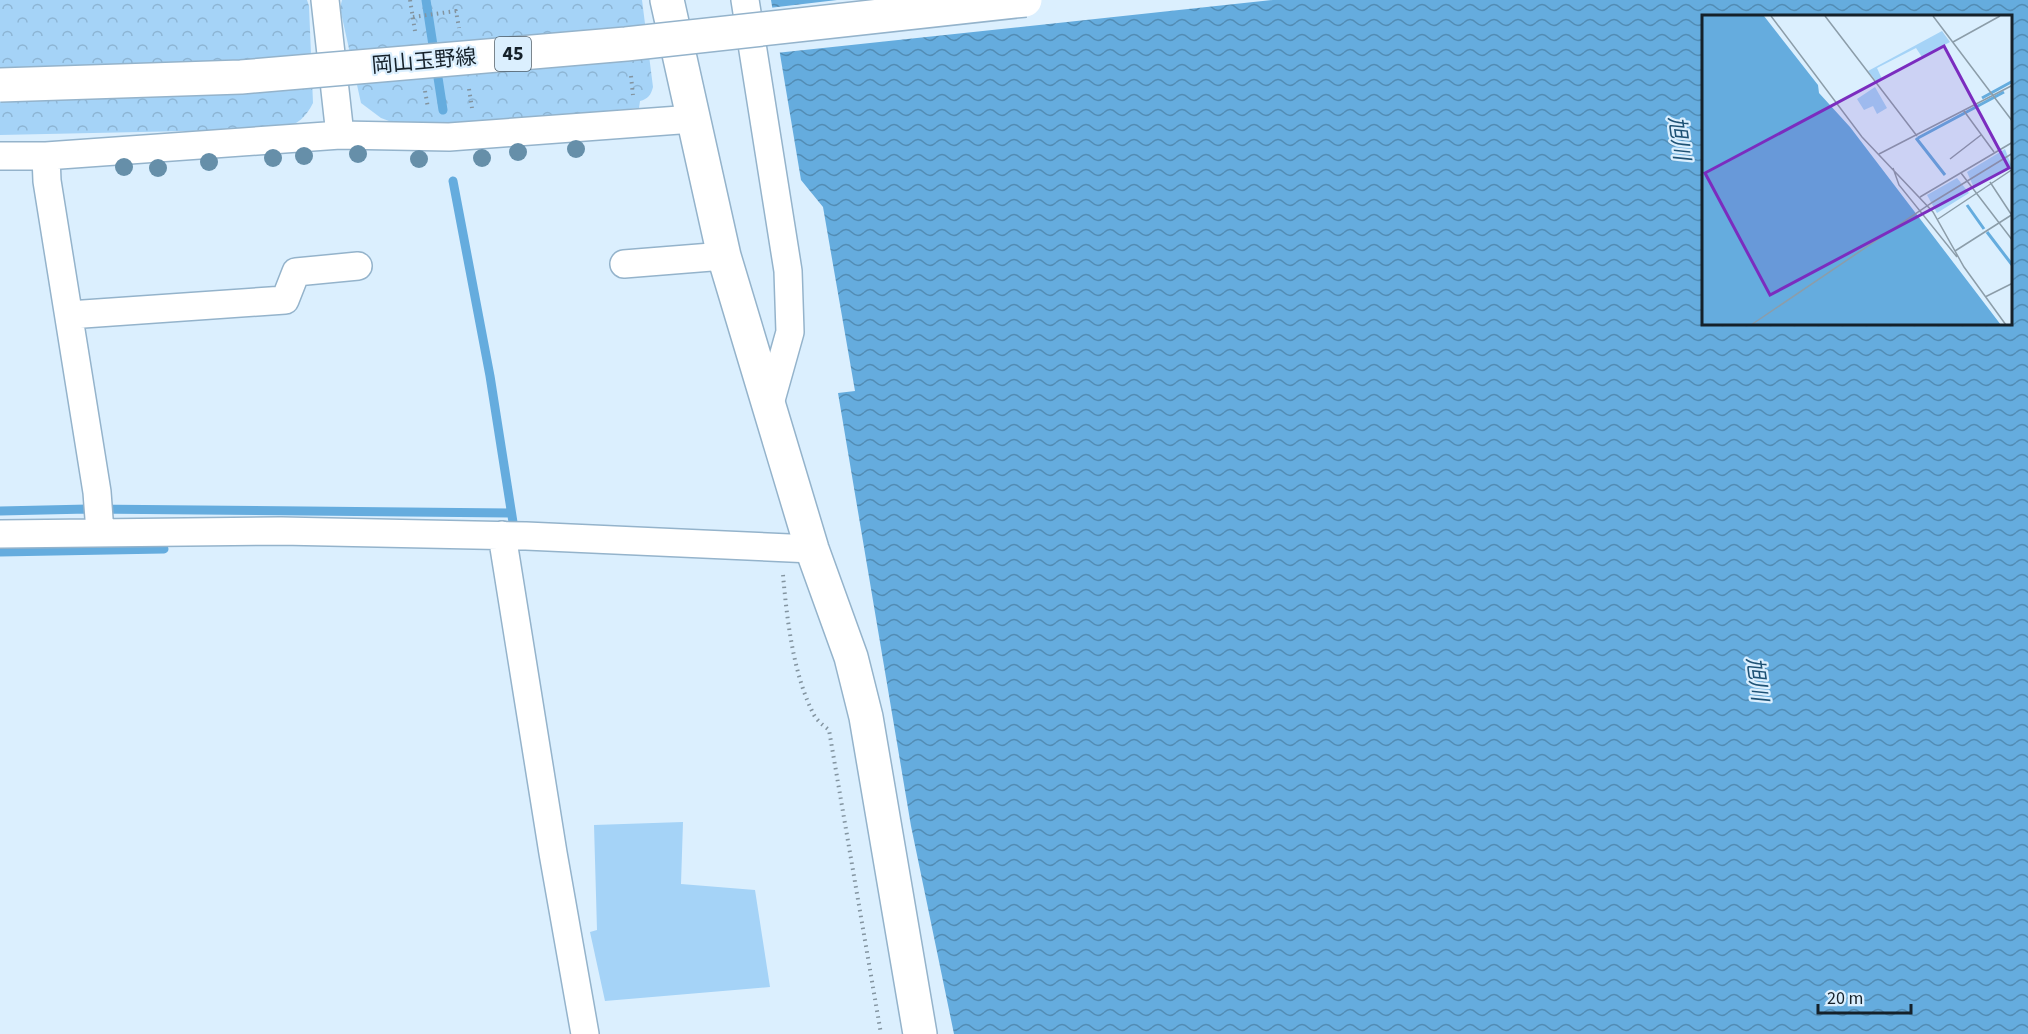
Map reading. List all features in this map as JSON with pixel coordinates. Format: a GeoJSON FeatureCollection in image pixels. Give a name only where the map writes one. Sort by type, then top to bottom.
{"type":"FeatureCollection","features":[{"type":"Feature","properties":{"kind":"street"},"geometry":{"type":"LineString","coordinates":[[325,0],[340,135]]}},
{"type":"Feature","properties":{"kind":"street"},"geometry":{"type":"LineString","coordinates":[[667,0],[724,256],[812,549],[851,657],[866,717],[920,1034]]}},
{"type":"Feature","properties":{"kind":"street"},"geometry":{"type":"LineString","coordinates":[[745,0],[788,271],[790,332],[769,406]]}},
{"type":"Feature","properties":{"kind":"street","name":"岡山玉野線"},"geometry":{"type":"LineString","coordinates":[[0,85],[241,77],[626,44],[1025,0]]}},
{"type":"Feature","properties":{"kind":"street"},"geometry":{"type":"LineString","coordinates":[[0,156],[46,156],[340,135],[449,137],[693,119]]}},
{"type":"Feature","properties":{"kind":"street"},"geometry":{"type":"LineString","coordinates":[[46,156],[47,181],[99,517]]}},
{"type":"Feature","properties":{"kind":"street"},"geometry":{"type":"LineString","coordinates":[[624,264],[724,256]]}},
{"type":"Feature","properties":{"kind":"street"},"geometry":{"type":"LineString","coordinates":[[69,315],[285,300],[296,272],[358,266]]}},
{"type":"Feature","properties":{"kind":"street"},"geometry":{"type":"LineString","coordinates":[[0,534],[99,517],[281,531],[512,536],[812,549]]}},
{"type":"Feature","properties":{"kind":"street"},"geometry":{"type":"LineString","coordinates":[[512,536],[553,853],[585,1034]]}},
{"type":"Feature","properties":{"kind":"path"},"geometry":{"type":"LineString","coordinates":[[413,17],[456,11],[458,20]]}},
{"type":"Feature","properties":{"kind":"path"},"geometry":{"type":"LineString","coordinates":[[630,69],[633,102]]}},
{"type":"Feature","properties":{"kind":"path"},"geometry":{"type":"LineString","coordinates":[[780,547],[786,612],[800,676],[813,716],[829,730],[880,1034]]}},
{"type":"Feature","properties":{"kind":"green space"},"geometry":{"type":"Polygon","coordinates":[[[0,0],[307,0],[313,103],[301,119],[283,129],[0,135],[0,0]]]}},
{"type":"Feature","properties":{"kind":"green space"},"geometry":{"type":"Polygon","coordinates":[[[342,0],[642,0],[653,87],[649,96],[640,101],[639,108],[464,124],[397,124],[381,118],[361,103],[340,8],[342,0]]]}},
{"type":"Feature","properties":{"kind":"green space"},"geometry":{"type":"Polygon","coordinates":[[[683,822],[681,884],[755,890],[770,987],[605,1001],[590,932],[597,930],[594,825],[683,822]]]}},
{"type":"Feature","properties":{"kind":"water","name":"旭川"},"geometry":{"type":"Polygon","coordinates":[[[771,0],[2028,0],[2028,1034],[954,1034],[911,826],[838,393],[855,391],[823,207],[801,180],[771,0]]]}},
{"type":"Feature","properties":{"kind":"pier"},"geometry":{"type":"Polygon","coordinates":[[[837,0],[1273,0],[776,53],[769,8],[837,0]]]}},
{"type":"Feature","properties":{"kind":"waterway"},"geometry":{"type":"LineString","coordinates":[[426,0],[443,110]]}},
{"type":"Feature","properties":{"kind":"waterway"},"geometry":{"type":"LineString","coordinates":[[453,181],[490,376],[515,535]]}},
{"type":"Feature","properties":{"kind":"waterway"},"geometry":{"type":"LineString","coordinates":[[0,511],[88,509],[511,513]]}},
{"type":"Feature","properties":{"kind":"waterway"},"geometry":{"type":"LineString","coordinates":[[0,552],[164,549]]}}]}
